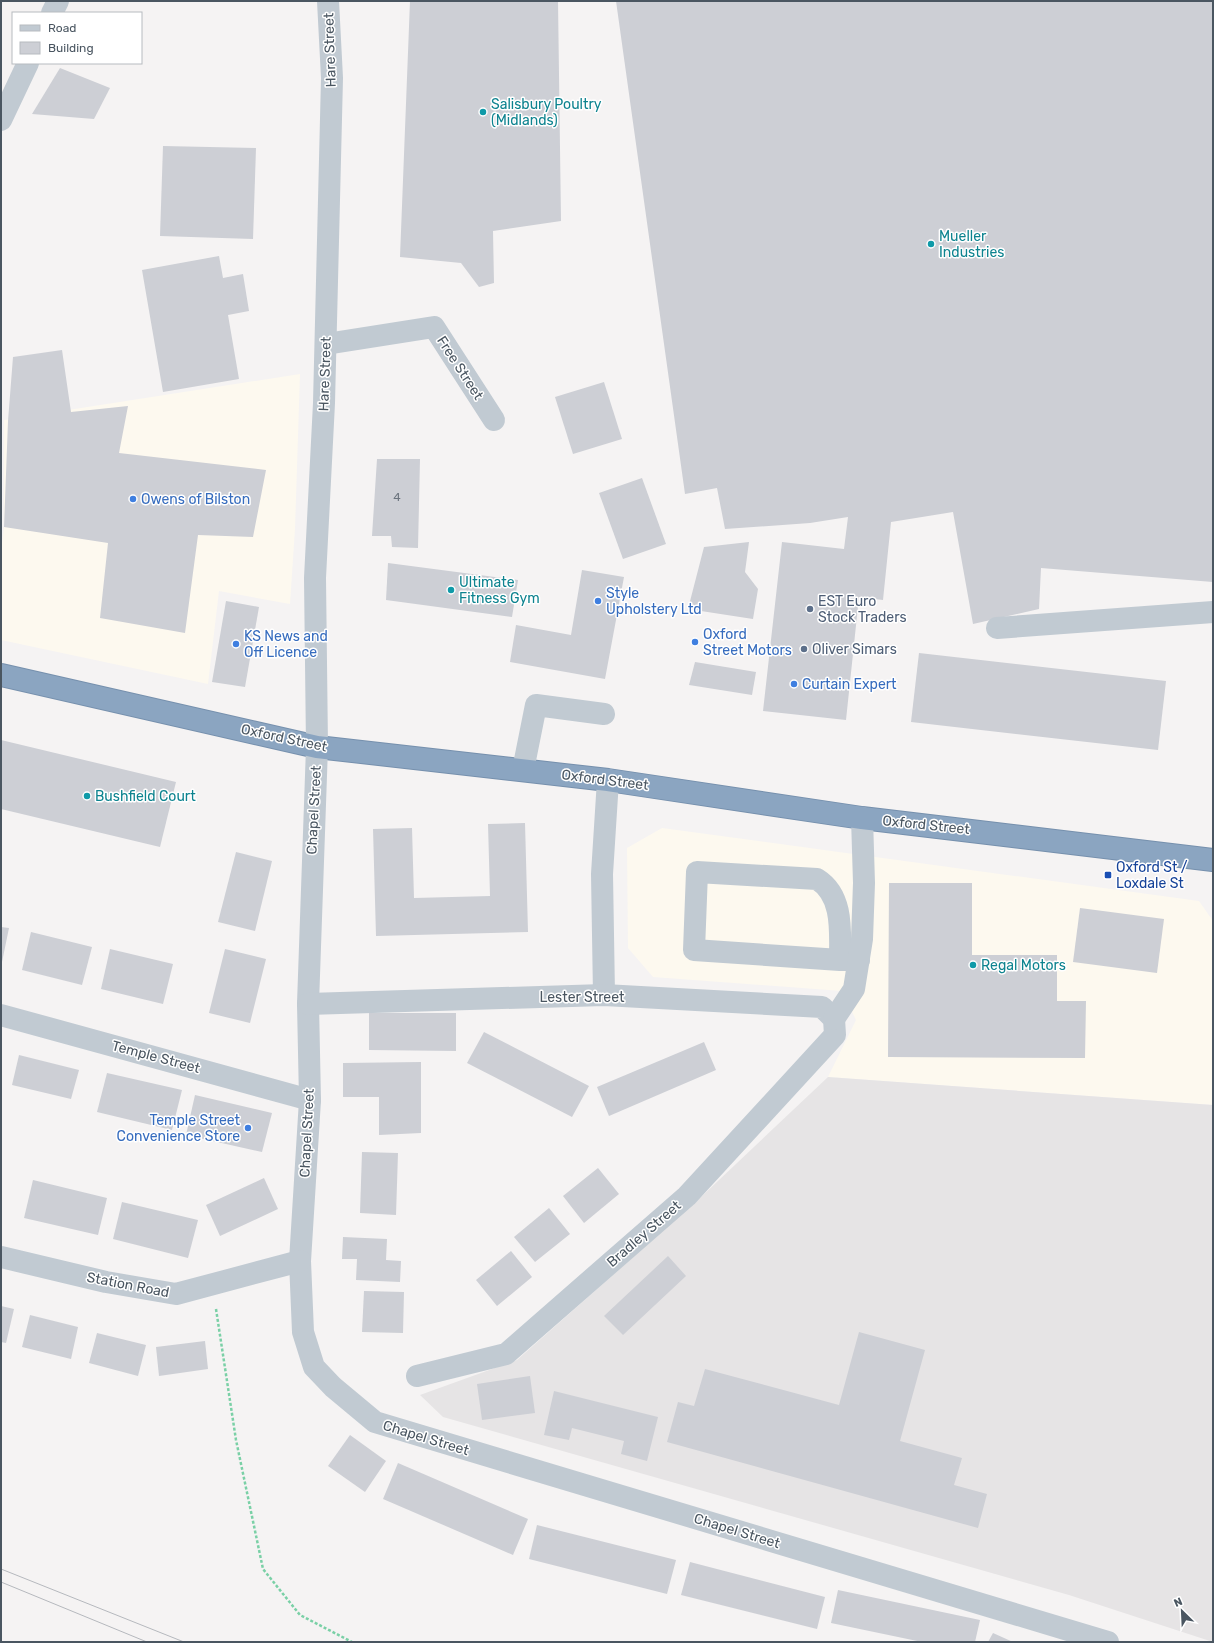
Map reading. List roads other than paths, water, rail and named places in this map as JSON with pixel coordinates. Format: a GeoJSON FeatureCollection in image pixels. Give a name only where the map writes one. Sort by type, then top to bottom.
{"type":"FeatureCollection","features":[{"type":"Feature","properties":{"kind":"highway","name":"Oxford Street"},"geometry":{"type":"LineString","coordinates":[[1,675],[317,746],[608,780],[862,818],[1213,860]]}},
{"type":"Feature","properties":{"kind":"street"},"geometry":{"type":"LineString","coordinates":[[52,12],[58,1]]}},
{"type":"Feature","properties":{"kind":"street","name":"Hare Street"},"geometry":{"type":"LineString","coordinates":[[317,746],[315,578],[326,344],[332,78],[328,1]]}},
{"type":"Feature","properties":{"kind":"street"},"geometry":{"type":"LineString","coordinates":[[1,120],[28,64]]}},
{"type":"Feature","properties":{"kind":"street","name":"Free Street"},"geometry":{"type":"LineString","coordinates":[[326,344],[434,327],[494,420]]}},
{"type":"Feature","properties":{"kind":"street"},"geometry":{"type":"LineString","coordinates":[[997,628],[1213,612]]}},
{"type":"Feature","properties":{"kind":"street"},"geometry":{"type":"LineString","coordinates":[[523,770],[536,705],[604,714]]}},
{"type":"Feature","properties":{"kind":"street","name":"Chapel Street"},"geometry":{"type":"LineString","coordinates":[[317,746],[308,1004],[310,1100],[300,1261],[303,1332],[314,1367],[333,1388],[375,1422],[1108,1642]]}},
{"type":"Feature","properties":{"kind":"street"},"geometry":{"type":"LineString","coordinates":[[604,995],[602,874],[608,780]]}},
{"type":"Feature","properties":{"kind":"street"},"geometry":{"type":"LineString","coordinates":[[850,960],[862,939],[864,883],[862,818]]}},
{"type":"Feature","properties":{"kind":"street"},"geometry":{"type":"LineString","coordinates":[[697,872],[817,880],[827,885],[834,898],[838,911],[850,960],[694,950],[697,872]]}},
{"type":"Feature","properties":{"kind":"street","name":"Bradley Street"},"geometry":{"type":"LineString","coordinates":[[416,1376],[506,1354],[687,1196],[835,1027],[854,989],[850,960]]}},
{"type":"Feature","properties":{"kind":"street","name":"Lester Street"},"geometry":{"type":"LineString","coordinates":[[308,1004],[604,995],[822,1007],[835,1027]]}},
{"type":"Feature","properties":{"kind":"street","name":"Temple Street"},"geometry":{"type":"LineString","coordinates":[[1,1015],[310,1100]]}},
{"type":"Feature","properties":{"kind":"street","name":"Station Road"},"geometry":{"type":"LineString","coordinates":[[1,1257],[106,1282],[176,1294],[300,1261]]}},
{"type":"Feature","properties":{"kind":"tram line"},"geometry":{"type":"LineString","coordinates":[[1,1569],[184,1642]]}},
{"type":"Feature","properties":{"kind":"tram line"},"geometry":{"type":"LineString","coordinates":[[1,1582],[147,1642]]}},
{"type":"Feature","properties":{"kind":"place","name":"Salisbury Poultry (Midlands)"},"geometry":{"type":"Point","coordinates":[483,112]}},
{"type":"Feature","properties":{"kind":"place","name":"Mueller Industries"},"geometry":{"type":"Point","coordinates":[931,244]}},
{"type":"Feature","properties":{"kind":"place","name":"Owens of Bilston"},"geometry":{"type":"Point","coordinates":[133,499]}},
{"type":"Feature","properties":{"kind":"place","name":"Ultimate Fitness Gym"},"geometry":{"type":"Point","coordinates":[451,590]}},
{"type":"Feature","properties":{"kind":"place","name":"Style Upholstery Ltd"},"geometry":{"type":"Point","coordinates":[598,601]}},
{"type":"Feature","properties":{"kind":"place","name":"EST Euro Stock Traders"},"geometry":{"type":"Point","coordinates":[810,609]}},
{"type":"Feature","properties":{"kind":"place","name":"Oxford Street Motors"},"geometry":{"type":"Point","coordinates":[695,642]}},
{"type":"Feature","properties":{"kind":"place","name":"KS News and Off Licence"},"geometry":{"type":"Point","coordinates":[236,644]}},
{"type":"Feature","properties":{"kind":"place","name":"Oliver Simars"},"geometry":{"type":"Point","coordinates":[804,649]}},
{"type":"Feature","properties":{"kind":"place","name":"Curtain Expert"},"geometry":{"type":"Point","coordinates":[794,684]}},
{"type":"Feature","properties":{"kind":"place","name":"Bushfield Court"},"geometry":{"type":"Point","coordinates":[87,796]}},
{"type":"Feature","properties":{"kind":"place","name":"Oxford St / Loxdale St"},"geometry":{"type":"Point","coordinates":[1108,875]}},
{"type":"Feature","properties":{"kind":"place","name":"Regal Motors"},"geometry":{"type":"Point","coordinates":[973,965]}},
{"type":"Feature","properties":{"kind":"place","name":"Temple Street Convenience Store"},"geometry":{"type":"Point","coordinates":[248,1128]}}]}
